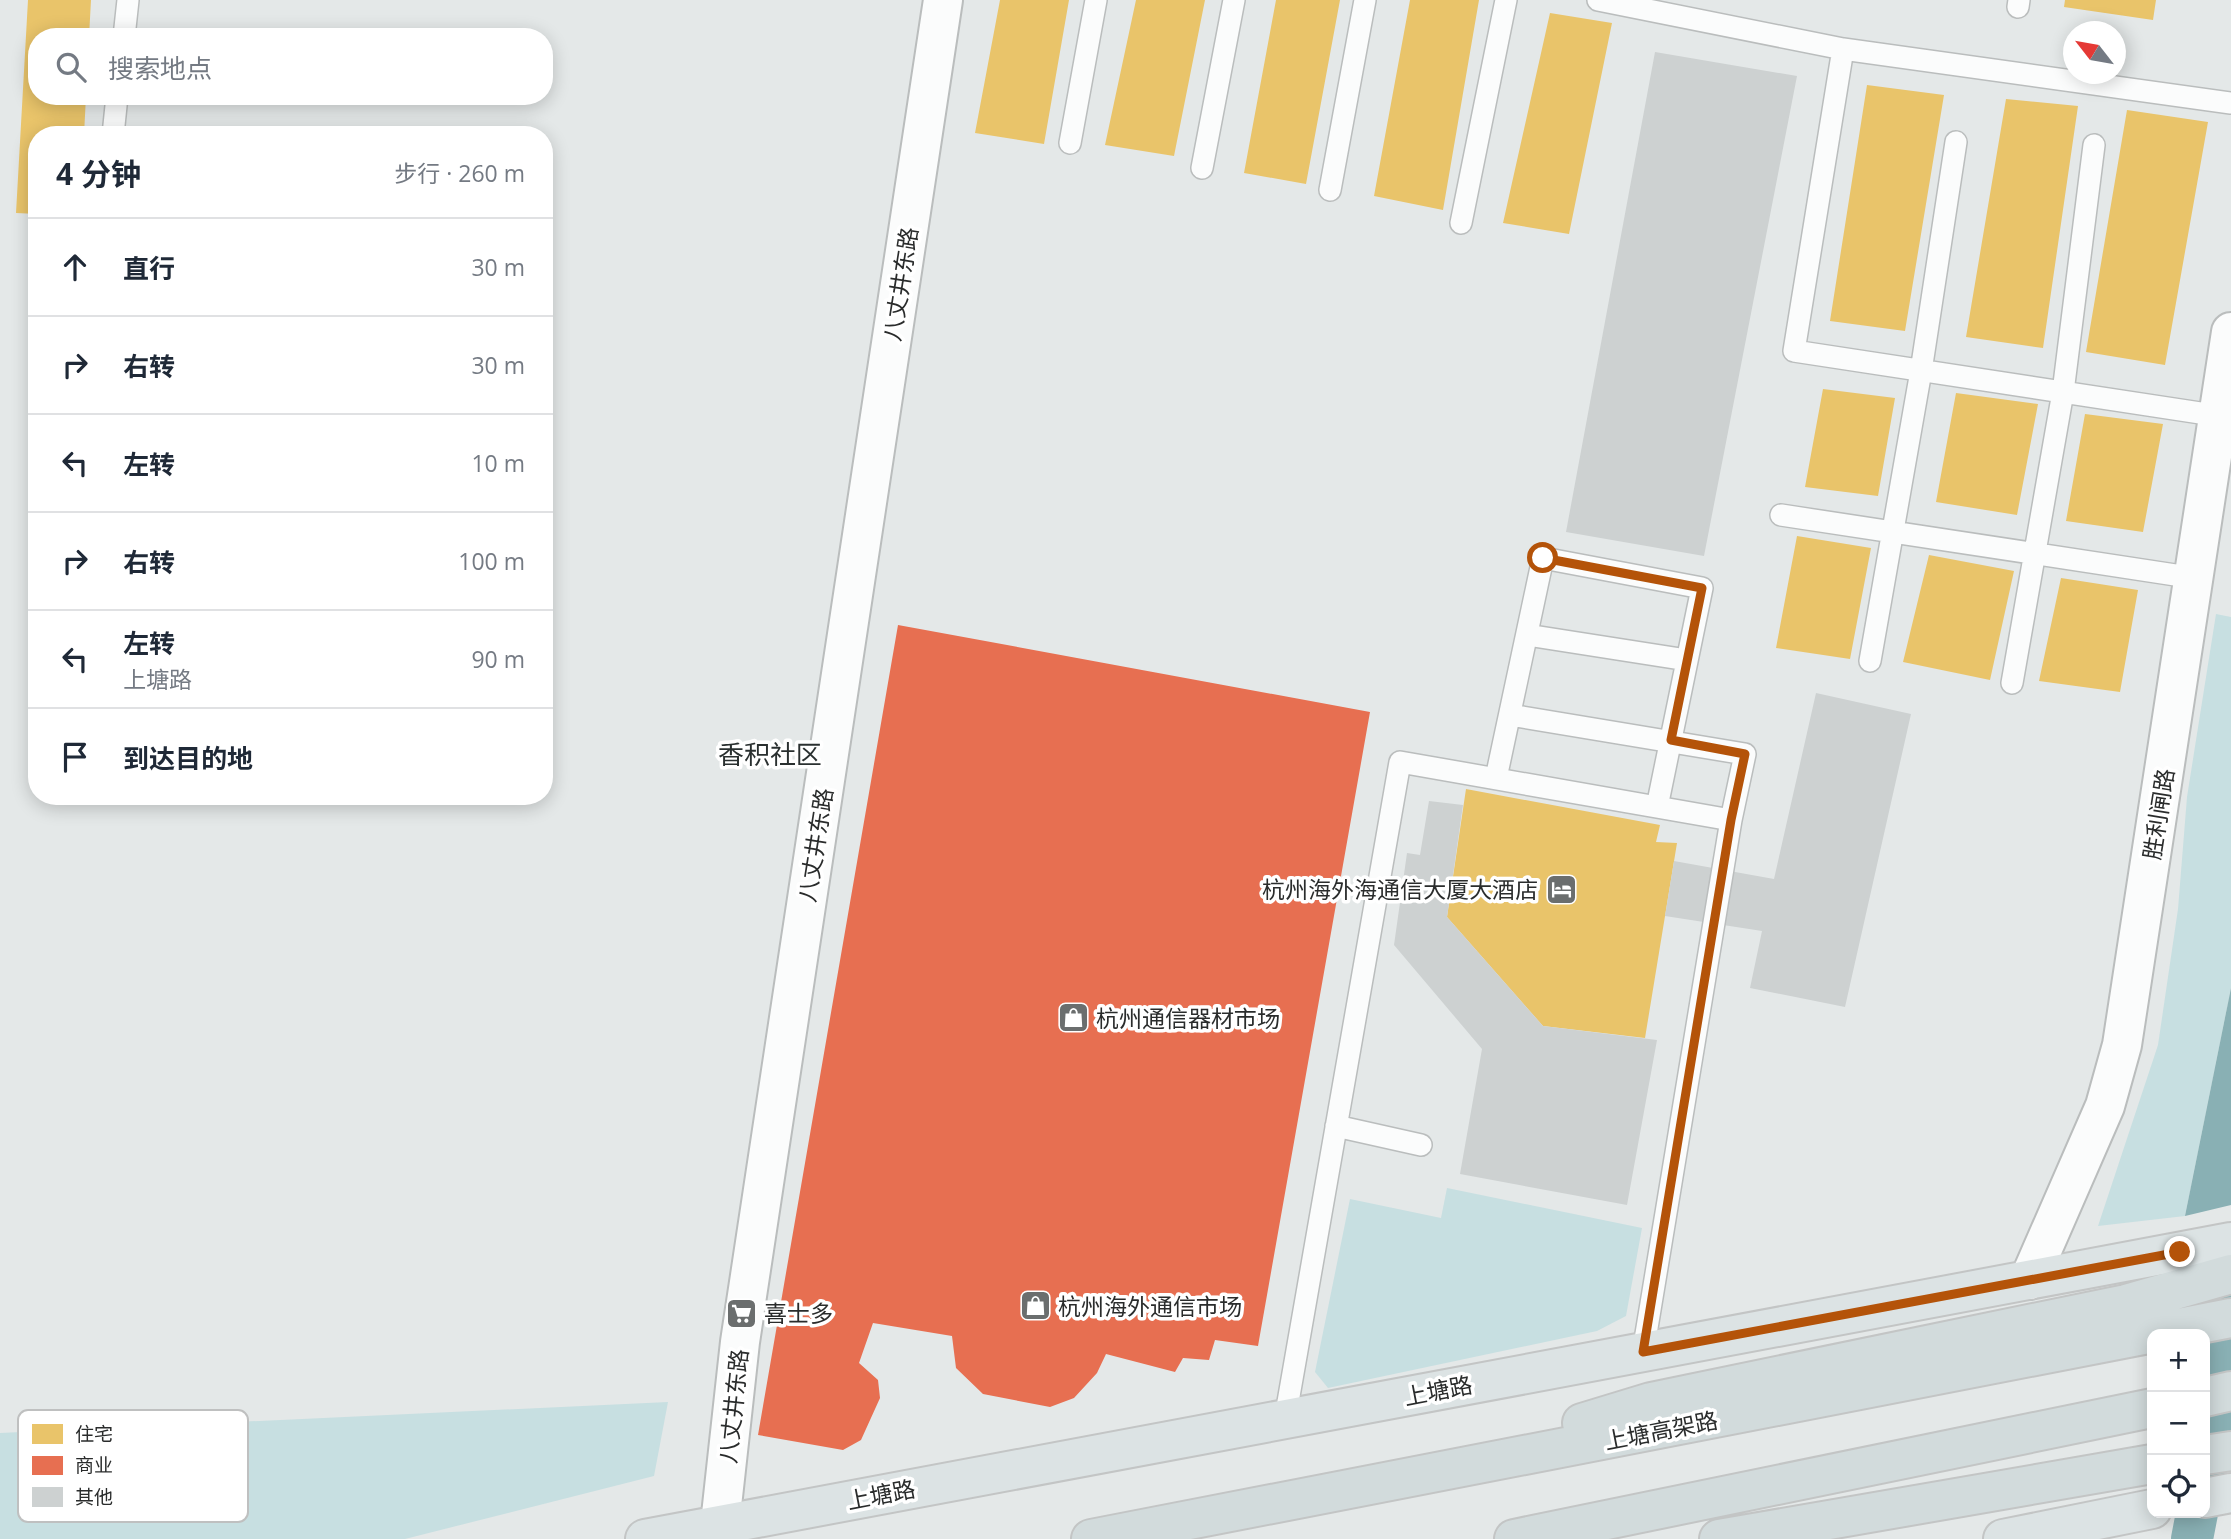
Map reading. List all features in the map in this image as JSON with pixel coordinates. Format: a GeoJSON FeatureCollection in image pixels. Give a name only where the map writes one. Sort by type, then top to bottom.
{"type":"FeatureCollection","features":[{"type":"Feature","properties":{"kind":"highway"},"geometry":{"type":"LineString","coordinates":[[1375,1486],[1651,1402],[2126,1304],[2231,1275]]}},
{"type":"Feature","properties":{"kind":"highway","name":"上塘高架路"},"geometry":{"type":"LineString","coordinates":[[1091,1539],[2231,1318]]}},
{"type":"Feature","properties":{"kind":"highway"},"geometry":{"type":"LineString","coordinates":[[2210,1396],[2231,1391]]}},
{"type":"Feature","properties":{"kind":"highway"},"geometry":{"type":"LineString","coordinates":[[1514,1539],[2147,1409]]}},
{"type":"Feature","properties":{"kind":"highway"},"geometry":{"type":"LineString","coordinates":[[2210,1454],[2231,1451]]}},
{"type":"Feature","properties":{"kind":"highway"},"geometry":{"type":"LineString","coordinates":[[1719,1539],[2147,1465]]}},
{"type":"Feature","properties":{"kind":"main road","name":"上塘路"},"geometry":{"type":"LineString","coordinates":[[645,1539],[2231,1242]]}},
{"type":"Feature","properties":{"kind":"main road"},"geometry":{"type":"LineString","coordinates":[[2210,1497],[2231,1493]]}},
{"type":"Feature","properties":{"kind":"main road"},"geometry":{"type":"LineString","coordinates":[[2004,1539],[2142,1511]]}},
{"type":"Feature","properties":{"kind":"street","name":"八丈井东路"},"geometry":{"type":"LineString","coordinates":[[720,1524],[740,1342],[943,0]]}},
{"type":"Feature","properties":{"kind":"street","name":"胜利闸路"},"geometry":{"type":"LineString","coordinates":[[2029,1280],[2105,1106],[2122,1045],[2231,332]]}},
{"type":"Feature","properties":{"kind":"lane"},"geometry":{"type":"LineString","coordinates":[[125,28],[128,0]]}},
{"type":"Feature","properties":{"kind":"lane"},"geometry":{"type":"LineString","coordinates":[[1070,143],[1096,0]]}},
{"type":"Feature","properties":{"kind":"lane"},"geometry":{"type":"LineString","coordinates":[[1202,168],[1234,0]]}},
{"type":"Feature","properties":{"kind":"lane"},"geometry":{"type":"LineString","coordinates":[[1330,190],[1364,0]]}},
{"type":"Feature","properties":{"kind":"lane"},"geometry":{"type":"LineString","coordinates":[[1461,223],[1506,0]]}},
{"type":"Feature","properties":{"kind":"lane"},"geometry":{"type":"LineString","coordinates":[[1598,0],[1647,5],[1843,49],[2231,103]]}},
{"type":"Feature","properties":{"kind":"lane"},"geometry":{"type":"LineString","coordinates":[[1843,49],[1794,351],[2220,416]]}},
{"type":"Feature","properties":{"kind":"lane"},"geometry":{"type":"LineString","coordinates":[[114,126],[116,105]]}},
{"type":"Feature","properties":{"kind":"lane"},"geometry":{"type":"LineString","coordinates":[[1870,661],[1921,371],[1956,142]]}},
{"type":"Feature","properties":{"kind":"lane"},"geometry":{"type":"LineString","coordinates":[[2012,683],[2063,392],[2094,145]]}},
{"type":"Feature","properties":{"kind":"lane"},"geometry":{"type":"LineString","coordinates":[[1781,515],[2194,578]]}},
{"type":"Feature","properties":{"kind":"lane"},"geometry":{"type":"LineString","coordinates":[[1496,778],[1543,558],[1702,588],[1657,807]]}},
{"type":"Feature","properties":{"kind":"lane"},"geometry":{"type":"LineString","coordinates":[[1527,635],[1687,660]]}},
{"type":"Feature","properties":{"kind":"lane"},"geometry":{"type":"LineString","coordinates":[[1510,715],[1745,754],[1731,820],[1643,1352]]}},
{"type":"Feature","properties":{"kind":"lane"},"geometry":{"type":"LineString","coordinates":[[1285,1419],[1401,762],[1731,820]]}},
{"type":"Feature","properties":{"kind":"lane"},"geometry":{"type":"LineString","coordinates":[[1336,1126],[1421,1145]]}},
{"type":"Feature","properties":{"kind":"shaded area"},"geometry":{"type":"Polygon","coordinates":[[[2216,614],[2231,617],[2231,988],[2185,1216],[2098,1226],[2158,1045],[2178,909],[2187,797],[2216,614]]]}},
{"type":"Feature","properties":{"kind":"shaded area"},"geometry":{"type":"Polygon","coordinates":[[[2231,988],[2231,1205],[2185,1216],[2231,988]]]}},
{"type":"Feature","properties":{"kind":"shaded area"},"geometry":{"type":"Polygon","coordinates":[[[1447,1188],[1642,1228],[1626,1316],[1597,1331],[1328,1388],[1315,1372],[1350,1199],[1441,1218],[1447,1188]]]}},
{"type":"Feature","properties":{"kind":"shaded area"},"geometry":{"type":"Polygon","coordinates":[[[668,1402],[654,1476],[405,1539],[0,1539],[0,1433],[18,1432],[18,1522],[248,1522],[248,1421],[668,1402]]]}},
{"type":"Feature","properties":{"kind":"building: 住宅"},"geometry":{"type":"Polygon","coordinates":[[[28,0],[91,0],[89,28],[28,28],[28,105],[86,105],[84,126],[28,126],[28,214],[16,213],[28,0]]]}},
{"type":"Feature","properties":{"kind":"building: 住宅"},"geometry":{"type":"Polygon","coordinates":[[[1000,0],[1069,0],[1044,144],[975,133],[1000,0]]]}},
{"type":"Feature","properties":{"kind":"building: 住宅"},"geometry":{"type":"Polygon","coordinates":[[[1136,0],[1205,0],[1174,156],[1105,145],[1136,0]]]}},
{"type":"Feature","properties":{"kind":"building: 住宅"},"geometry":{"type":"Polygon","coordinates":[[[1276,0],[1340,0],[1306,184],[1244,173],[1276,0]]]}},
{"type":"Feature","properties":{"kind":"building: 住宅"},"geometry":{"type":"Polygon","coordinates":[[[1410,0],[1479,0],[1443,210],[1374,196],[1410,0]]]}},
{"type":"Feature","properties":{"kind":"building: 住宅"},"geometry":{"type":"Polygon","coordinates":[[[2065,0],[2156,0],[2153,20],[2064,7],[2065,0]]]}},
{"type":"Feature","properties":{"kind":"building: 住宅"},"geometry":{"type":"Polygon","coordinates":[[[1550,13],[1612,23],[1569,234],[1503,223],[1550,13]]]}},
{"type":"Feature","properties":{"kind":"building: 住宅"},"geometry":{"type":"Polygon","coordinates":[[[1867,85],[1944,95],[1905,331],[1830,321],[1867,85]]]}},
{"type":"Feature","properties":{"kind":"building: 住宅"},"geometry":{"type":"Polygon","coordinates":[[[2006,99],[2078,106],[2043,348],[1966,337],[2006,99]]]}},
{"type":"Feature","properties":{"kind":"building: 住宅"},"geometry":{"type":"Polygon","coordinates":[[[2127,110],[2208,122],[2165,365],[2086,352],[2127,110]]]}},
{"type":"Feature","properties":{"kind":"building: 住宅"},"geometry":{"type":"Polygon","coordinates":[[[1823,389],[1895,398],[1878,496],[1805,487],[1823,389]]]}},
{"type":"Feature","properties":{"kind":"building: 住宅"},"geometry":{"type":"Polygon","coordinates":[[[1956,393],[2038,404],[2017,515],[1936,502],[1956,393]]]}},
{"type":"Feature","properties":{"kind":"building: 住宅"},"geometry":{"type":"Polygon","coordinates":[[[2085,414],[2163,424],[2143,532],[2066,521],[2085,414]]]}},
{"type":"Feature","properties":{"kind":"building: 住宅"},"geometry":{"type":"Polygon","coordinates":[[[1797,536],[1871,548],[1850,659],[1776,648],[1797,536]]]}},
{"type":"Feature","properties":{"kind":"building: 住宅"},"geometry":{"type":"Polygon","coordinates":[[[1929,555],[2014,571],[1990,680],[1903,662],[1929,555]]]}},
{"type":"Feature","properties":{"kind":"building: 住宅"},"geometry":{"type":"Polygon","coordinates":[[[2061,578],[2138,590],[2120,692],[2039,681],[2061,578]]]}},
{"type":"Feature","properties":{"kind":"building: 住宅","name":"杭州海外海通信大厦大酒店"},"geometry":{"type":"Polygon","coordinates":[[[1466,789],[1660,825],[1656,842],[1677,843],[1645,1038],[1543,1026],[1447,917],[1466,789]]]}},
{"type":"Feature","properties":{"kind":"building: 商业","name":"杭州通信器材市场"},"geometry":{"type":"Polygon","coordinates":[[[898,625],[1370,712],[1258,1346],[1215,1340],[1209,1360],[1183,1358],[1175,1372],[1106,1354],[1097,1373],[1074,1398],[1050,1407],[983,1394],[956,1368],[952,1336],[873,1323],[859,1363],[878,1380],[880,1398],[861,1440],[843,1450],[758,1435],[898,625]]]}},
{"type":"Feature","properties":{"kind":"building: 其他"},"geometry":{"type":"Polygon","coordinates":[[[1655,52],[1797,76],[1704,556],[1566,532],[1655,52]]]}},
{"type":"Feature","properties":{"kind":"building: 其他"},"geometry":{"type":"Polygon","coordinates":[[[1816,693],[1911,714],[1845,1007],[1750,988],[1762,931],[1665,916],[1674,861],[1774,879],[1816,693]]]}},
{"type":"Feature","properties":{"kind":"building: 其他"},"geometry":{"type":"Polygon","coordinates":[[[1429,801],[1463,805],[1447,917],[1543,1026],[1657,1040],[1627,1205],[1460,1174],[1482,1049],[1394,945],[1407,853],[1420,855],[1429,801]]]}},
{"type":"Feature","properties":{"kind":"waterway"},"geometry":{"type":"LineString","coordinates":[[2207,1455],[2231,1312]]}},
{"type":"Feature","properties":{"kind":"waterway"},"geometry":{"type":"LineString","coordinates":[[2192,1539],[2196,1518]]}},
{"type":"Feature","properties":{"kind":"place","name":"杭州海外海通信大厦大酒店"},"geometry":{"type":"Point","coordinates":[1561,889]}},
{"type":"Feature","properties":{"kind":"place","name":"杭州通信器材市场"},"geometry":{"type":"Point","coordinates":[1073,1018]}},
{"type":"Feature","properties":{"kind":"place","name":"杭州海外通信市场"},"geometry":{"type":"Point","coordinates":[1035,1306]}},
{"type":"Feature","properties":{"kind":"place","name":"喜士多"},"geometry":{"type":"Point","coordinates":[741,1313]}},
{"type":"Feature","properties":{"kind":"district","name":"香积社区"},"geometry":{"type":"Point","coordinates":[770,754]}},
{"type":"Feature","properties":{"kind":"route"},"geometry":{"type":"LineString","coordinates":[[1543,558],[1702,588],[1671,740],[1745,754],[1731,820],[1643,1352],[2180,1252]]}}]}
